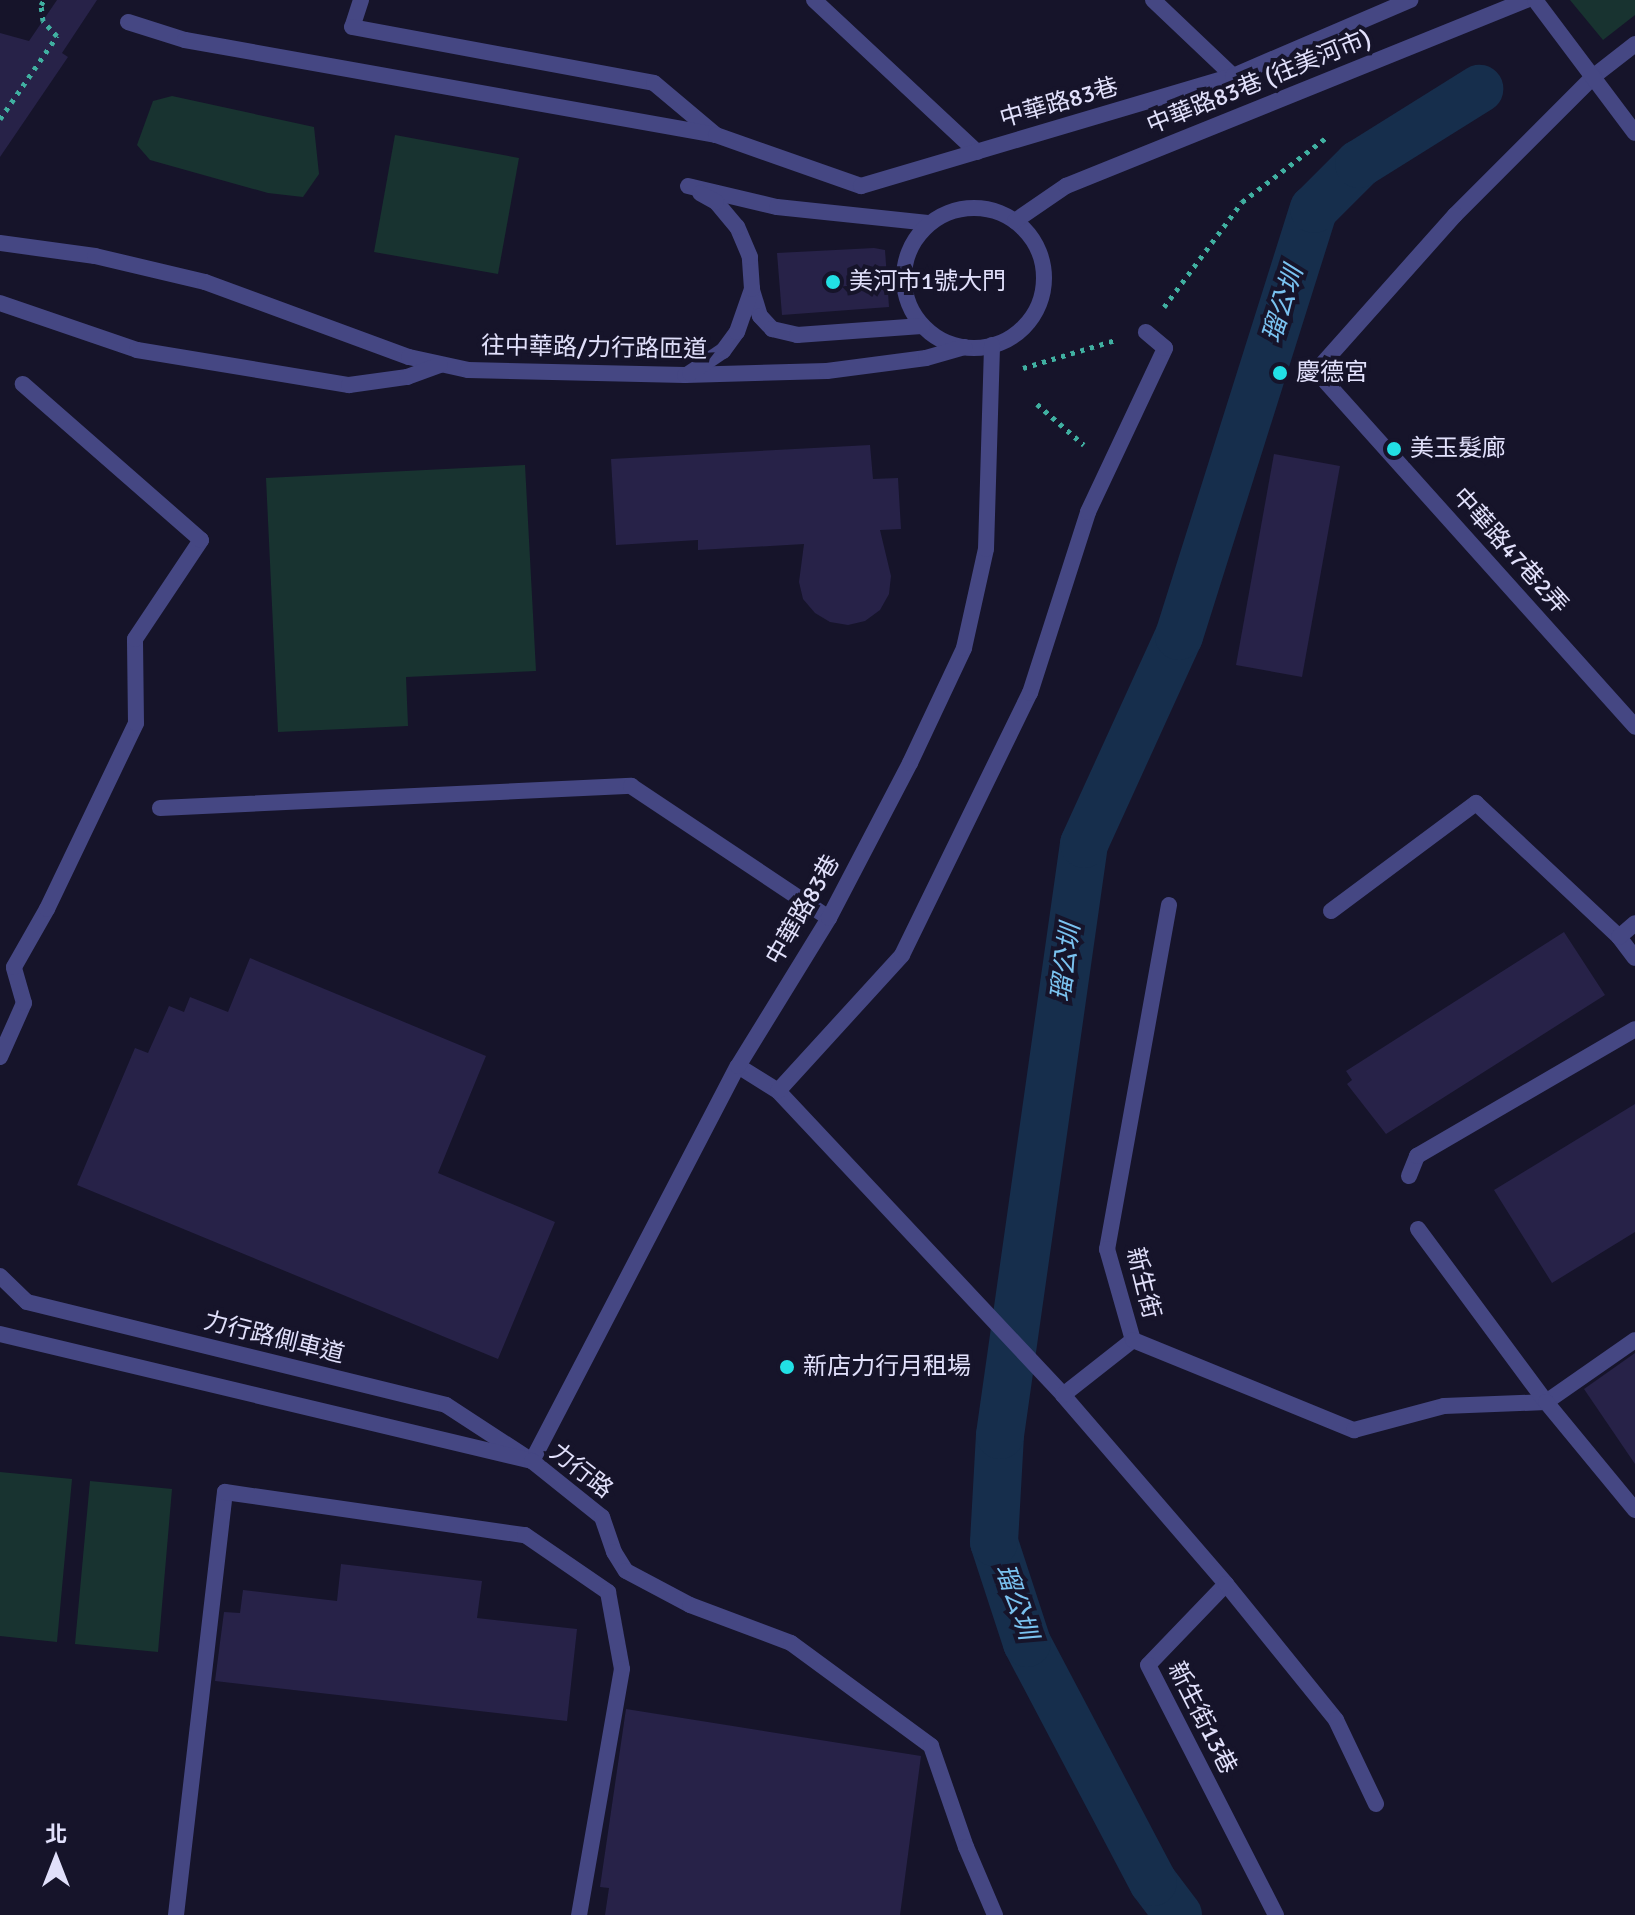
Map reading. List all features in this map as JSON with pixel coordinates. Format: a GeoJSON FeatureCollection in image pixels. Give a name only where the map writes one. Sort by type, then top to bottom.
{"type":"FeatureCollection","features":[{"type":"Feature","properties":{"kind":"street"},"geometry":{"type":"LineString","coordinates":[[361,0],[352,27],[654,83],[716,135]]}},
{"type":"Feature","properties":{"kind":"street"},"geometry":{"type":"LineString","coordinates":[[814,0],[977,152]]}},
{"type":"Feature","properties":{"kind":"street"},"geometry":{"type":"LineString","coordinates":[[1153,0],[1233,76]]}},
{"type":"Feature","properties":{"kind":"street","name":"中華路83巷"},"geometry":{"type":"LineString","coordinates":[[716,135],[861,186],[1233,76],[1410,0]]}},
{"type":"Feature","properties":{"kind":"street","name":"中華路83巷 (往美河市)"},"geometry":{"type":"LineString","coordinates":[[1015,221],[1066,186],[1527,0]]}},
{"type":"Feature","properties":{"kind":"street"},"geometry":{"type":"LineString","coordinates":[[1535,0],[1635,133]]}},
{"type":"Feature","properties":{"kind":"street"},"geometry":{"type":"LineString","coordinates":[[128,22],[201,43],[716,135]]}},
{"type":"Feature","properties":{"kind":"street"},"geometry":{"type":"LineString","coordinates":[[1594,76],[1635,44]]}},
{"type":"Feature","properties":{"kind":"street","name":"中華路47巷2弄"},"geometry":{"type":"LineString","coordinates":[[1594,76],[1455,215],[1316,371],[1635,727]]}},
{"type":"Feature","properties":{"kind":"street"},"geometry":{"type":"LineString","coordinates":[[922,326],[797,335],[772,329],[760,316],[752,289],[750,257],[737,227],[716,202],[688,186],[777,207],[930,223]]}},
{"type":"Feature","properties":{"kind":"street"},"geometry":{"type":"LineString","coordinates":[[972,208],[994,211],[1015,221],[1031,237],[1041,257],[1045,279],[1040,301],[1029,321],[1012,336],[992,345],[964,347],[941,339],[922,326],[904,292],[904,273],[907,254],[930,223],[950,212],[972,208]]}},
{"type":"Feature","properties":{"kind":"street","name":"往中華路/力行路匝道"},"geometry":{"type":"LineString","coordinates":[[0,243],[95,256],[205,282],[409,357],[498,373],[685,375],[877,366],[926,358],[964,347]]}},
{"type":"Feature","properties":{"kind":"street"},"geometry":{"type":"LineString","coordinates":[[685,375],[723,351],[747,312],[752,289]]}},
{"type":"Feature","properties":{"kind":"street"},"geometry":{"type":"LineString","coordinates":[[0,303],[137,350],[349,385],[407,377],[441,365]]}},
{"type":"Feature","properties":{"kind":"street"},"geometry":{"type":"LineString","coordinates":[[778,1091],[902,955],[1030,693],[1088,512],[1165,348],[1146,332]]}},
{"type":"Feature","properties":{"kind":"street","name":"中華路83巷"},"geometry":{"type":"LineString","coordinates":[[532,1461],[738,1066],[829,918],[910,763],[964,648],[986,549],[993,397],[992,345]]}},
{"type":"Feature","properties":{"kind":"street"},"geometry":{"type":"LineString","coordinates":[[0,1057],[24,1003],[14,967],[47,909],[136,723],[135,639],[201,540],[23,384]]}},
{"type":"Feature","properties":{"kind":"street"},"geometry":{"type":"LineString","coordinates":[[160,808],[631,786],[829,918]]}},
{"type":"Feature","properties":{"kind":"street"},"geometry":{"type":"LineString","coordinates":[[1331,911],[1476,803],[1619,937],[1635,958]]}},
{"type":"Feature","properties":{"kind":"street","name":"新生街"},"geometry":{"type":"LineString","coordinates":[[1169,905],[1107,1249],[1133,1340],[1354,1430],[1444,1406],[1546,1402]]}},
{"type":"Feature","properties":{"kind":"street"},"geometry":{"type":"LineString","coordinates":[[1619,937],[1635,923]]}},
{"type":"Feature","properties":{"kind":"street"},"geometry":{"type":"LineString","coordinates":[[1409,1176],[1417,1156],[1635,1029]]}},
{"type":"Feature","properties":{"kind":"street"},"geometry":{"type":"LineString","coordinates":[[738,1066],[778,1091],[1057,1390],[1226,1584],[1336,1720],[1376,1804]]}},
{"type":"Feature","properties":{"kind":"street"},"geometry":{"type":"LineString","coordinates":[[1418,1229],[1546,1402],[1632,1500]]}},
{"type":"Feature","properties":{"kind":"street","name":"力行路側車道"},"geometry":{"type":"LineString","coordinates":[[0,1276],[27,1302],[446,1405],[532,1461]]}},
{"type":"Feature","properties":{"kind":"street","name":"力行路"},"geometry":{"type":"LineString","coordinates":[[0,1334],[532,1461],[602,1517],[614,1552],[626,1571],[690,1605],[791,1643],[931,1746],[966,1847],[995,1915]]}},
{"type":"Feature","properties":{"kind":"street"},"geometry":{"type":"LineString","coordinates":[[1057,1390],[1133,1340]]}},
{"type":"Feature","properties":{"kind":"street"},"geometry":{"type":"LineString","coordinates":[[1546,1402],[1635,1340]]}},
{"type":"Feature","properties":{"kind":"street"},"geometry":{"type":"LineString","coordinates":[[176,1915],[225,1492],[525,1535],[608,1592],[622,1669],[579,1915]]}},
{"type":"Feature","properties":{"kind":"street","name":"新生街13巷"},"geometry":{"type":"LineString","coordinates":[[1226,1584],[1148,1665],[1276,1915]]}},
{"type":"Feature","properties":{"kind":"path"},"geometry":{"type":"LineString","coordinates":[[0,119],[57,36],[43,21],[41,5],[44,0]]}},
{"type":"Feature","properties":{"kind":"path"},"geometry":{"type":"LineString","coordinates":[[993,397],[1026,365],[1146,332],[1242,202],[1327,137]]}},
{"type":"Feature","properties":{"kind":"path"},"geometry":{"type":"LineString","coordinates":[[1037,404],[1109,466]]}},
{"type":"Feature","properties":{"kind":"green space"},"geometry":{"type":"Polygon","coordinates":[[[1570,0],[1635,0],[1635,15],[1603,40],[1570,0]]]}},
{"type":"Feature","properties":{"kind":"green space"},"geometry":{"type":"Polygon","coordinates":[[[172,96],[314,127],[319,174],[303,197],[268,193],[150,160],[137,145],[153,101],[172,96]]]}},
{"type":"Feature","properties":{"kind":"green space"},"geometry":{"type":"Polygon","coordinates":[[[395,135],[519,158],[498,274],[374,252],[395,135]]]}},
{"type":"Feature","properties":{"kind":"green space"},"geometry":{"type":"Polygon","coordinates":[[[525,465],[536,671],[406,677],[408,726],[278,732],[266,478],[525,465]]]}},
{"type":"Feature","properties":{"kind":"green space"},"geometry":{"type":"Polygon","coordinates":[[[0,1472],[72,1479],[57,1642],[0,1636],[0,1472]]]}},
{"type":"Feature","properties":{"kind":"green space"},"geometry":{"type":"Polygon","coordinates":[[[90,1481],[172,1489],[158,1652],[75,1644],[90,1481]]]}},
{"type":"Feature","properties":{"kind":"building"},"geometry":{"type":"Polygon","coordinates":[[[57,0],[97,0],[62,53],[68,57],[0,157],[0,33],[29,41],[57,0]]]}},
{"type":"Feature","properties":{"kind":"building","name":"美河市1號大門"},"geometry":{"type":"Polygon","coordinates":[[[885,250],[889,307],[782,315],[777,253],[885,250]]]}},
{"type":"Feature","properties":{"kind":"building"},"geometry":{"type":"Polygon","coordinates":[[[870,445],[873,479],[898,478],[901,529],[880,530],[891,576],[889,594],[880,610],[865,621],[848,625],[830,622],[815,613],[803,599],[799,582],[804,544],[698,550],[698,540],[616,545],[611,459],[870,445]]]}},
{"type":"Feature","properties":{"kind":"building"},"geometry":{"type":"Polygon","coordinates":[[[1274,454],[1340,466],[1302,677],[1236,665],[1274,454]]]}},
{"type":"Feature","properties":{"kind":"building"},"geometry":{"type":"Polygon","coordinates":[[[1564,932],[1605,995],[1386,1134],[1347,1084],[1352,1080],[1346,1071],[1564,932]]]}},
{"type":"Feature","properties":{"kind":"building"},"geometry":{"type":"Polygon","coordinates":[[[250,958],[486,1056],[438,1173],[555,1222],[498,1359],[77,1185],[135,1048],[148,1053],[169,1006],[184,1012],[190,997],[228,1012],[250,958]]]}},
{"type":"Feature","properties":{"kind":"building"},"geometry":{"type":"Polygon","coordinates":[[[1635,1104],[1635,1232],[1552,1283],[1494,1190],[1635,1104]]]}},
{"type":"Feature","properties":{"kind":"building"},"geometry":{"type":"Polygon","coordinates":[[[1635,1353],[1635,1464],[1584,1389],[1635,1353]]]}},
{"type":"Feature","properties":{"kind":"building"},"geometry":{"type":"Polygon","coordinates":[[[341,1564],[482,1581],[477,1618],[577,1629],[567,1721],[215,1681],[224,1612],[240,1613],[243,1590],[337,1601],[341,1564]]]}},
{"type":"Feature","properties":{"kind":"building"},"geometry":{"type":"Polygon","coordinates":[[[626,1709],[921,1756],[900,1915],[605,1915],[609,1888],[600,1887],[626,1709]]]}},
{"type":"Feature","properties":{"kind":"waterway","name":"瑠公圳"},"geometry":{"type":"LineString","coordinates":[[1178,1915],[1153,1882],[1027,1643],[994,1542],[1000,1435],[1084,844],[1179,636],[1314,209],[1359,164],[1479,89]]}},
{"type":"Feature","properties":{"kind":"place","name":"美河市1號大門"},"geometry":{"type":"Point","coordinates":[833,282]}},
{"type":"Feature","properties":{"kind":"place","name":"慶德宮"},"geometry":{"type":"Point","coordinates":[1280,373]}},
{"type":"Feature","properties":{"kind":"place","name":"美玉髮廊"},"geometry":{"type":"Point","coordinates":[1394,449]}},
{"type":"Feature","properties":{"kind":"place","name":"新店力行月租場"},"geometry":{"type":"Point","coordinates":[787,1367]}}]}
